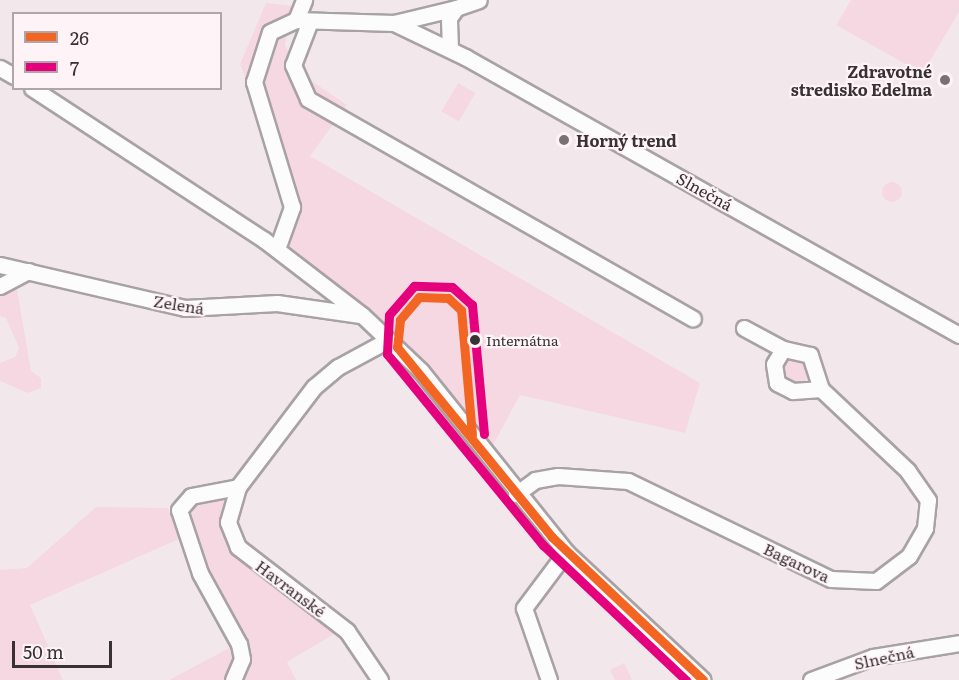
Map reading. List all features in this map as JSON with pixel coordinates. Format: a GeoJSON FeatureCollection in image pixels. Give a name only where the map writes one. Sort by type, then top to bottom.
{"type":"FeatureCollection","features":[{"type":"Feature","properties":{"kind":"street"},"geometry":{"type":"LineString","coordinates":[[304,0],[303,21],[293,65],[308,99],[693,319]]}},
{"type":"Feature","properties":{"kind":"street","name":"Slnečná"},"geometry":{"type":"LineString","coordinates":[[303,21],[394,23],[479,0]]}},
{"type":"Feature","properties":{"kind":"street"},"geometry":{"type":"LineString","coordinates":[[450,49],[447,30],[456,8]]}},
{"type":"Feature","properties":{"kind":"street"},"geometry":{"type":"LineString","coordinates":[[277,249],[292,207],[254,81],[265,39],[280,25],[303,21]]}},
{"type":"Feature","properties":{"kind":"street","name":"Slnečná"},"geometry":{"type":"LineString","coordinates":[[394,23],[450,49],[959,336]]}},
{"type":"Feature","properties":{"kind":"street"},"geometry":{"type":"LineString","coordinates":[[35,90],[277,249],[362,315],[447,403],[516,494],[566,552],[703,680]]}},
{"type":"Feature","properties":{"kind":"street","name":"Zelená"},"geometry":{"type":"LineString","coordinates":[[0,265],[185,308],[277,303],[362,315]]}},
{"type":"Feature","properties":{"kind":"street"},"geometry":{"type":"LineString","coordinates":[[0,286],[28,271]]}},
{"type":"Feature","properties":{"kind":"street","name":"Bagarova"},"geometry":{"type":"LineString","coordinates":[[516,494],[535,480],[558,476],[628,482],[831,579],[876,581],[909,556],[925,528],[928,500],[908,471],[821,389],[810,355],[783,350],[744,328]]}},
{"type":"Feature","properties":{"kind":"street","name":"Havranské"},"geometry":{"type":"LineString","coordinates":[[380,680],[347,631],[238,547],[228,522],[238,487],[325,376],[388,340]]}},
{"type":"Feature","properties":{"kind":"street"},"geometry":{"type":"LineString","coordinates":[[783,350],[774,364],[777,383],[793,391],[821,389]]}},
{"type":"Feature","properties":{"kind":"street"},"geometry":{"type":"LineString","coordinates":[[233,680],[242,659],[239,644],[200,573],[179,510],[191,496],[238,487]]}},
{"type":"Feature","properties":{"kind":"street"},"geometry":{"type":"LineString","coordinates":[[549,680],[524,608],[566,552]]}},
{"type":"Feature","properties":{"kind":"street","name":"Slnečná"},"geometry":{"type":"LineString","coordinates":[[811,680],[873,657],[959,643]]}},
{"type":"Feature","properties":{"kind":"shaded area"},"geometry":{"type":"Polygon","coordinates":[[[851,0],[959,0],[959,12],[925,69],[916,70],[836,25],[851,0]]]}},
{"type":"Feature","properties":{"kind":"shaded area"},"geometry":{"type":"Polygon","coordinates":[[[266,3],[292,6],[285,45],[297,71],[347,105],[310,156],[700,383],[685,433],[520,395],[493,445],[394,332],[277,237],[292,194],[240,64],[266,3]]]}},
{"type":"Feature","properties":{"kind":"shaded area"},"geometry":{"type":"Polygon","coordinates":[[[458,83],[475,93],[459,122],[442,112],[458,83]]]}},
{"type":"Feature","properties":{"kind":"shaded area"},"geometry":{"type":"Polygon","coordinates":[[[892,182],[899,185],[902,192],[899,199],[892,202],[885,199],[882,192],[885,185],[892,182]]]}},
{"type":"Feature","properties":{"kind":"shaded area"},"geometry":{"type":"Polygon","coordinates":[[[16,284],[31,371],[41,378],[41,388],[28,393],[0,381],[0,363],[15,357],[19,348],[6,318],[0,316],[0,295],[16,284]]]}},
{"type":"Feature","properties":{"kind":"shaded area"},"geometry":{"type":"Polygon","coordinates":[[[794,356],[800,357],[808,365],[808,377],[800,385],[794,386],[788,385],[780,377],[779,371],[780,365],[788,357],[794,356]]]}},
{"type":"Feature","properties":{"kind":"shaded area"},"geometry":{"type":"Polygon","coordinates":[[[225,495],[222,528],[235,554],[336,633],[287,662],[296,680],[169,680],[246,639],[211,577],[188,522],[197,501],[225,495]]]}},
{"type":"Feature","properties":{"kind":"shaded area"},"geometry":{"type":"Polygon","coordinates":[[[96,507],[168,508],[179,539],[30,605],[63,680],[0,680],[0,570],[27,568],[96,507]]]}},
{"type":"Feature","properties":{"kind":"shaded area"},"geometry":{"type":"Polygon","coordinates":[[[624,663],[632,680],[615,680],[610,670],[624,663]]]}},
{"type":"Feature","properties":{"kind":"transit line","name":"7"},"geometry":{"type":"LineString","coordinates":[[484,434],[472,305],[452,287],[414,286],[389,315],[387,354],[543,545],[686,680]]}},
{"type":"Feature","properties":{"kind":"transit line","name":"26"},"geometry":{"type":"LineString","coordinates":[[472,435],[461,310],[448,298],[419,297],[400,320],[397,347],[552,537],[703,680]]}},
{"type":"Feature","properties":{"kind":"place","name":"Zdravotné stredisko Edelma"},"geometry":{"type":"Point","coordinates":[945,80]}},
{"type":"Feature","properties":{"kind":"place","name":"Horný trend"},"geometry":{"type":"Point","coordinates":[564,140]}},
{"type":"Feature","properties":{"kind":"place","name":"Internátna"},"geometry":{"type":"Point","coordinates":[475,340]}}]}
